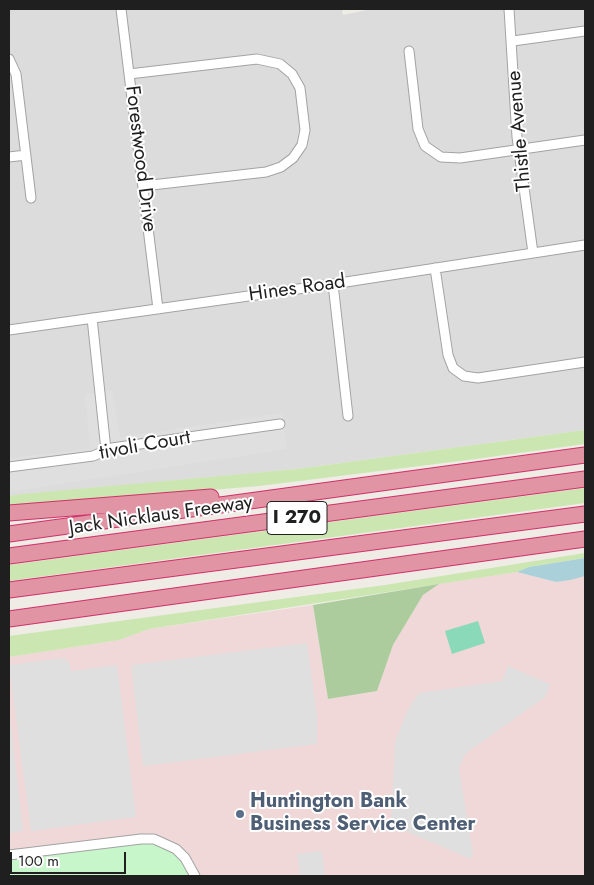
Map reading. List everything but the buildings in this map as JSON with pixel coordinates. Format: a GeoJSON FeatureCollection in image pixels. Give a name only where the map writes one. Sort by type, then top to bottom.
{"type":"FeatureCollection","features":[{"type":"Feature","properties":{"kind":"highway"},"geometry":{"type":"LineString","coordinates":[[9,534],[585,455]]}},
{"type":"Feature","properties":{"kind":"highway","name":"Jack Nicklaus Freeway"},"geometry":{"type":"LineString","coordinates":[[9,556],[585,479]]}},
{"type":"Feature","properties":{"kind":"highway"},"geometry":{"type":"LineString","coordinates":[[9,512],[327,490]]}},
{"type":"Feature","properties":{"kind":"highway","name":"I 270"},"geometry":{"type":"LineString","coordinates":[[9,590],[585,514]]}},
{"type":"Feature","properties":{"kind":"highway"},"geometry":{"type":"LineString","coordinates":[[9,628],[92,613],[585,539]]}},
{"type":"Feature","properties":{"kind":"highway"},"geometry":{"type":"LineString","coordinates":[[9,619],[426,563]]}},
{"type":"Feature","properties":{"kind":"street","name":"Forestwood Drive"},"geometry":{"type":"LineString","coordinates":[[121,9],[158,309]]}},
{"type":"Feature","properties":{"kind":"street","name":"Thistle Avenue"},"geometry":{"type":"LineString","coordinates":[[509,9],[519,150],[534,253]]}},
{"type":"Feature","properties":{"kind":"street"},"geometry":{"type":"LineString","coordinates":[[512,41],[585,31]]}},
{"type":"Feature","properties":{"kind":"street"},"geometry":{"type":"LineString","coordinates":[[409,51],[418,129],[426,146],[441,157],[460,158],[585,140]]}},
{"type":"Feature","properties":{"kind":"street"},"geometry":{"type":"LineString","coordinates":[[9,59],[16,74],[32,198]]}},
{"type":"Feature","properties":{"kind":"street"},"geometry":{"type":"LineString","coordinates":[[129,74],[257,59],[280,64],[292,74],[300,88],[303,109],[305,130],[302,145],[294,158],[281,167],[266,172],[143,186]]}},
{"type":"Feature","properties":{"kind":"street"},"geometry":{"type":"LineString","coordinates":[[9,157],[26,155]]}},
{"type":"Feature","properties":{"kind":"street","name":"Hines Road"},"geometry":{"type":"LineString","coordinates":[[9,330],[585,246]]}},
{"type":"Feature","properties":{"kind":"street"},"geometry":{"type":"LineString","coordinates":[[435,268],[448,355],[453,368],[464,376],[478,378],[585,362]]}},
{"type":"Feature","properties":{"kind":"street"},"geometry":{"type":"LineString","coordinates":[[333,284],[348,416]]}},
{"type":"Feature","properties":{"kind":"street","name":"tivoli Court"},"geometry":{"type":"LineString","coordinates":[[92,318],[106,450]]}},
{"type":"Feature","properties":{"kind":"street","name":"tivoli Court"},"geometry":{"type":"LineString","coordinates":[[9,467],[93,456],[106,450],[280,424]]}},
{"type":"Feature","properties":{"kind":"street"},"geometry":{"type":"LineString","coordinates":[[9,855],[141,838],[154,839],[176,849],[186,858],[195,876]]}},
{"type":"Feature","properties":{"kind":"shaded area"},"geometry":{"type":"Polygon","coordinates":[[[9,9],[342,9],[343,15],[372,9],[585,9],[585,430],[297,469],[9,496],[9,9]]]}},
{"type":"Feature","properties":{"kind":"shaded area"},"geometry":{"type":"Polygon","coordinates":[[[112,390],[120,437],[283,413],[287,449],[9,492],[9,458],[90,449],[85,395],[112,390]]]}},
{"type":"Feature","properties":{"kind":"shaded area"},"geometry":{"type":"Polygon","coordinates":[[[517,572],[556,582],[585,576],[585,876],[9,876],[9,657],[119,640],[149,629],[313,605],[328,699],[377,691],[393,645],[423,595],[439,584],[517,572]]]}},
{"type":"Feature","properties":{"kind":"shaded area"},"geometry":{"type":"Polygon","coordinates":[[[307,643],[317,716],[317,744],[143,766],[131,665],[307,643]]]}},
{"type":"Feature","properties":{"kind":"shaded area"},"geometry":{"type":"Polygon","coordinates":[[[63,658],[69,662],[71,671],[117,665],[136,817],[31,831],[9,665],[63,658]]]}},
{"type":"Feature","properties":{"kind":"shaded area"},"geometry":{"type":"Polygon","coordinates":[[[508,666],[550,684],[545,697],[465,754],[459,769],[473,853],[471,859],[391,825],[395,742],[407,711],[419,693],[502,681],[508,666]]]}},
{"type":"Feature","properties":{"kind":"shaded area"},"geometry":{"type":"Polygon","coordinates":[[[9,707],[23,831],[9,833],[9,707]]]}},
{"type":"Feature","properties":{"kind":"shaded area"},"geometry":{"type":"Polygon","coordinates":[[[322,851],[325,876],[300,876],[297,854],[322,851]]]}},
{"type":"Feature","properties":{"kind":"green space"},"geometry":{"type":"Polygon","coordinates":[[[585,430],[585,444],[468,460],[259,486],[9,507],[9,496],[22,494],[297,469],[585,430]]]}},
{"type":"Feature","properties":{"kind":"green space"},"geometry":{"type":"Polygon","coordinates":[[[585,488],[585,503],[9,581],[9,565],[585,488]]]}},
{"type":"Feature","properties":{"kind":"green space"},"geometry":{"type":"Polygon","coordinates":[[[585,553],[585,558],[529,567],[517,572],[149,629],[119,640],[9,657],[9,636],[385,585],[585,553]]]}},
{"type":"Feature","properties":{"kind":"green space"},"geometry":{"type":"Polygon","coordinates":[[[439,584],[423,595],[393,645],[377,691],[328,699],[313,605],[439,584]]]}},
{"type":"Feature","properties":{"kind":"green space"},"geometry":{"type":"Polygon","coordinates":[[[478,621],[485,643],[452,654],[445,631],[478,621]]]}},
{"type":"Feature","properties":{"kind":"green space"},"geometry":{"type":"Polygon","coordinates":[[[141,839],[176,849],[195,876],[9,876],[9,855],[141,839]]]}},
{"type":"Feature","properties":{"kind":"water"},"geometry":{"type":"Polygon","coordinates":[[[585,558],[585,576],[570,580],[556,582],[517,572],[529,567],[585,558]]]}},
{"type":"Feature","properties":{"kind":"place","name":"Huntington Bank Business Service Center"},"geometry":{"type":"Point","coordinates":[240,814]}}]}
